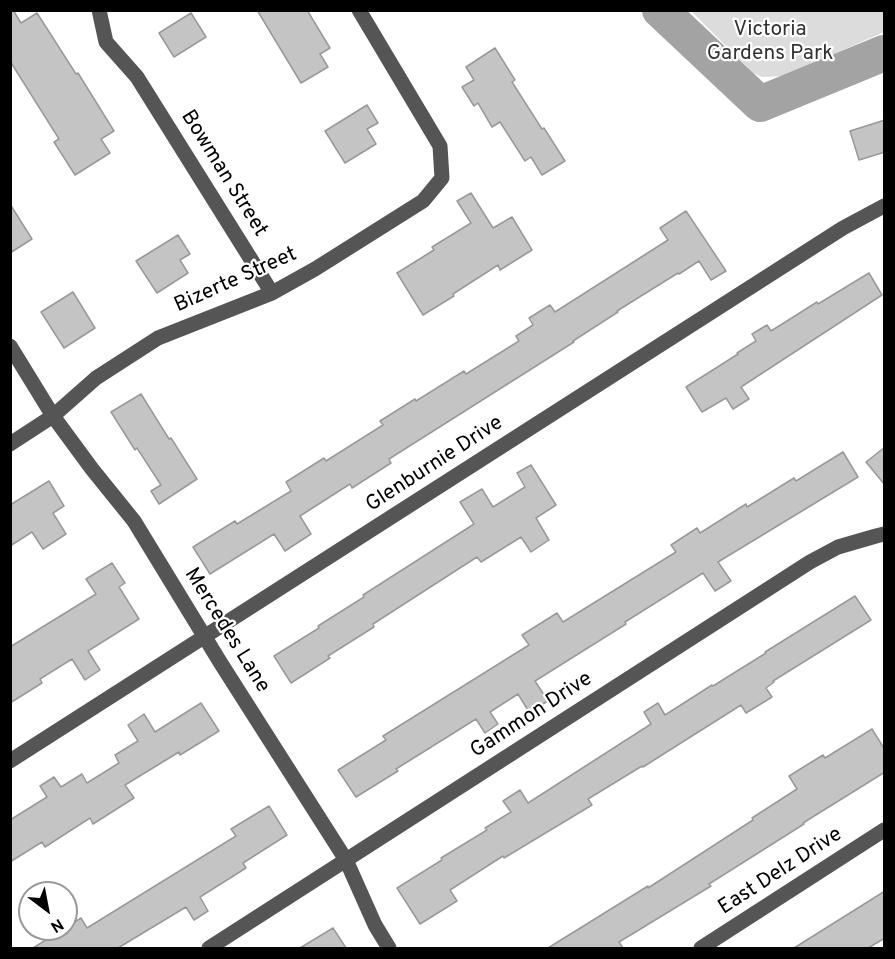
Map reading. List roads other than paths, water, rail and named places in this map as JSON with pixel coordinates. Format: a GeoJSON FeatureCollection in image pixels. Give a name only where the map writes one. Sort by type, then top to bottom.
{"type":"FeatureCollection","features":[{"type":"Feature","properties":{"kind":"street","name":"Bowman Street"},"geometry":{"type":"LineString","coordinates":[[99,10],[106,42],[137,77],[272,293]]}},
{"type":"Feature","properties":{"kind":"street","name":"Bizerte Street"},"geometry":{"type":"LineString","coordinates":[[10,444],[53,416],[96,378],[158,338],[272,293],[315,269],[423,201],[442,178],[441,146],[359,10]]}},
{"type":"Feature","properties":{"kind":"street","name":"Glenburnie Drive"},"geometry":{"type":"LineString","coordinates":[[10,761],[843,228],[885,206]]}},
{"type":"Feature","properties":{"kind":"street","name":"Mercedes Lane"},"geometry":{"type":"LineString","coordinates":[[10,346],[53,416],[134,521],[205,638],[346,860],[375,925],[389,948]]}},
{"type":"Feature","properties":{"kind":"street","name":"Gammon Drive"},"geometry":{"type":"LineString","coordinates":[[209,948],[810,562],[838,547],[885,534]]}},
{"type":"Feature","properties":{"kind":"street","name":"East Delz Drive"},"geometry":{"type":"LineString","coordinates":[[701,948],[885,831]]}},
{"type":"Feature","properties":{"kind":"waterway"},"geometry":{"type":"LineString","coordinates":[[660,10],[760,104],[884,53]]}},
{"type":"Feature","properties":{"kind":"park label","name":"Victoria Gardens Park"},"geometry":{"type":"Point","coordinates":[770,43]}}]}
